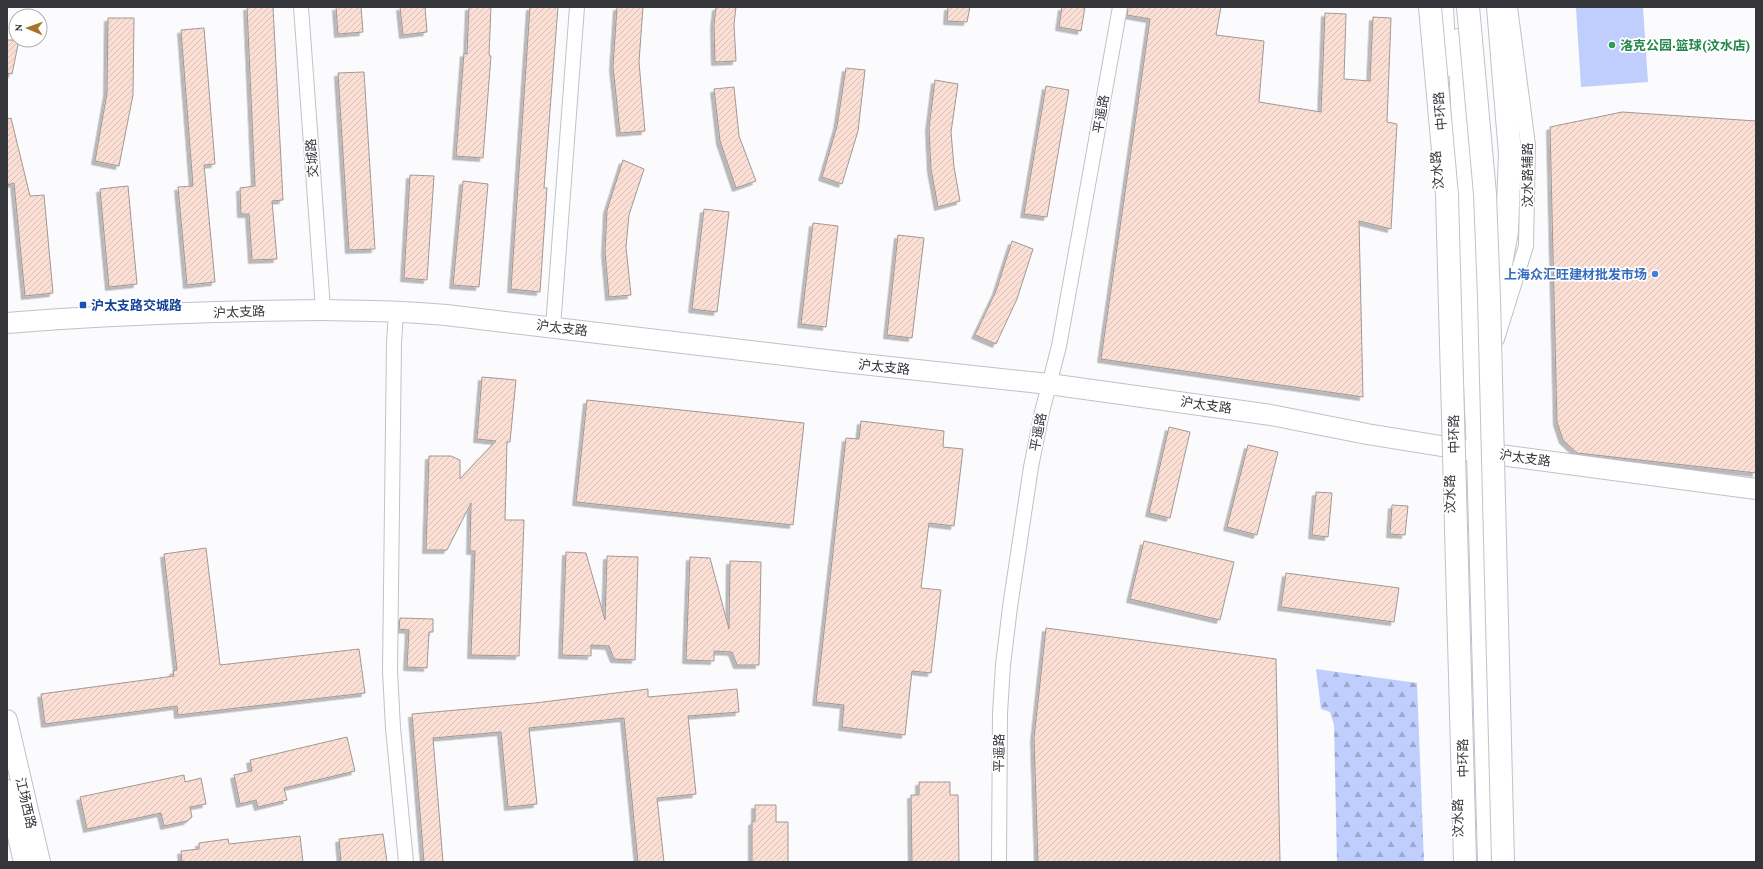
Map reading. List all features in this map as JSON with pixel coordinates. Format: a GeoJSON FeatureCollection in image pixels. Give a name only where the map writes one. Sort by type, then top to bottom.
{"type":"FeatureCollection","features":[{"type":"Feature","properties":{"kind":"main road","name":"汶水路"},"geometry":{"type":"LineString","coordinates":[[1422,7],[1463,449],[1485,720],[1489,862]]}},
{"type":"Feature","properties":{"kind":"main road","name":"中环路"},"geometry":{"type":"LineString","coordinates":[[1430,7],[1447,196],[1465,862]]}},
{"type":"Feature","properties":{"kind":"main road","name":"汶水路"},"geometry":{"type":"LineString","coordinates":[[1442,7],[1463,449],[1476,862]]}},
{"type":"Feature","properties":{"kind":"main road","name":"汶水路"},"geometry":{"type":"LineString","coordinates":[[1457,7],[1465,175],[1459,862]]}},
{"type":"Feature","properties":{"kind":"main road"},"geometry":{"type":"LineString","coordinates":[[1468,7],[1484,194],[1488,283],[1503,862]]}},
{"type":"Feature","properties":{"kind":"main road"},"geometry":{"type":"LineString","coordinates":[[1475,7],[1485,102],[1494,229],[1511,862]]}},
{"type":"Feature","properties":{"kind":"main road"},"geometry":{"type":"LineString","coordinates":[[1496,297],[1507,231],[1510,154],[1498,7]]}},
{"type":"Feature","properties":{"kind":"main road"},"geometry":{"type":"LineString","coordinates":[[1465,175],[1494,229]]}},
{"type":"Feature","properties":{"kind":"main road"},"geometry":{"type":"LineString","coordinates":[[1485,720],[1509,776]]}},
{"type":"Feature","properties":{"kind":"street","name":"交城路"},"geometry":{"type":"LineString","coordinates":[[301,7],[322,309]]}},
{"type":"Feature","properties":{"kind":"street"},"geometry":{"type":"LineString","coordinates":[[553,327],[577,7]]}},
{"type":"Feature","properties":{"kind":"street","name":"平遥路"},"geometry":{"type":"LineString","coordinates":[[999,862],[999,759],[1003,665],[1026,497],[1042,412],[1059,346],[1120,7]]}},
{"type":"Feature","properties":{"kind":"street","name":"汶水路辅路"},"geometry":{"type":"LineString","coordinates":[[1497,339],[1526,246],[1528,145],[1510,7]]}},
{"type":"Feature","properties":{"kind":"street","name":"沪太支路"},"geometry":{"type":"LineString","coordinates":[[7,322],[114,315],[322,309],[396,311],[553,327],[842,362],[1049,384],[1227,408],[1501,455],[1756,489]]}},
{"type":"Feature","properties":{"kind":"street"},"geometry":{"type":"LineString","coordinates":[[396,311],[394,351],[390,671],[392,728],[406,862]]}},
{"type":"Feature","properties":{"kind":"street","name":"江场西路"},"geometry":{"type":"LineString","coordinates":[[7,720],[40,862]]}},
{"type":"Feature","properties":{"kind":"street","name":"江场西路"},"geometry":{"type":"LineString","coordinates":[[7,790],[24,862]]}},
{"type":"Feature","properties":{"kind":"green space","name":"洛克公园·篮球(汶水店)"},"geometry":{"type":"Polygon","coordinates":[[[1643,7],[1648,82],[1581,87],[1576,8],[1643,7]]]}},
{"type":"Feature","properties":{"kind":"green space"},"geometry":{"type":"Polygon","coordinates":[[[1316,669],[1417,683],[1424,862],[1337,862],[1334,725],[1330,712],[1321,709],[1316,669]]]}},
{"type":"Feature","properties":{"kind":"building"},"geometry":{"type":"Polygon","coordinates":[[[247,7],[273,7],[283,200],[272,201],[277,259],[252,260],[249,214],[241,214],[240,188],[255,186],[247,7]]]}},
{"type":"Feature","properties":{"kind":"building"},"geometry":{"type":"Polygon","coordinates":[[[336,7],[361,7],[363,32],[338,34],[336,7]]]}},
{"type":"Feature","properties":{"kind":"building"},"geometry":{"type":"Polygon","coordinates":[[[400,7],[425,7],[427,32],[403,35],[400,7]]]}},
{"type":"Feature","properties":{"kind":"building"},"geometry":{"type":"Polygon","coordinates":[[[469,7],[491,7],[489,55],[491,56],[483,158],[456,156],[464,53],[467,54],[469,7]]]}},
{"type":"Feature","properties":{"kind":"building"},"geometry":{"type":"Polygon","coordinates":[[[530,7],[558,7],[544,188],[547,188],[540,292],[511,289],[530,7]]]}},
{"type":"Feature","properties":{"kind":"building"},"geometry":{"type":"Polygon","coordinates":[[[617,7],[643,7],[639,62],[645,131],[620,133],[613,67],[617,7]]]}},
{"type":"Feature","properties":{"kind":"building"},"geometry":{"type":"Polygon","coordinates":[[[716,7],[736,7],[734,24],[736,61],[715,62],[714,25],[716,7]]]}},
{"type":"Feature","properties":{"kind":"building"},"geometry":{"type":"Polygon","coordinates":[[[948,7],[970,7],[967,22],[947,21],[948,7]]]}},
{"type":"Feature","properties":{"kind":"building"},"geometry":{"type":"Polygon","coordinates":[[[1062,7],[1085,7],[1081,31],[1059,27],[1062,7]]]}},
{"type":"Feature","properties":{"kind":"building"},"geometry":{"type":"Polygon","coordinates":[[[1128,7],[1221,7],[1216,35],[1264,41],[1259,102],[1321,112],[1325,13],[1346,14],[1344,79],[1370,81],[1373,17],[1391,18],[1387,122],[1397,124],[1391,229],[1359,221],[1363,397],[1101,359],[1150,19],[1127,15],[1128,7]]]}},
{"type":"Feature","properties":{"kind":"building"},"geometry":{"type":"Polygon","coordinates":[[[108,18],[134,18],[133,95],[119,166],[95,161],[107,93],[108,18]]]}},
{"type":"Feature","properties":{"kind":"building"},"geometry":{"type":"Polygon","coordinates":[[[204,28],[215,164],[204,165],[215,282],[187,285],[178,187],[193,186],[181,30],[204,28]]]}},
{"type":"Feature","properties":{"kind":"building"},"geometry":{"type":"Polygon","coordinates":[[[8,40],[8,48],[17,48],[12,74],[7,73],[8,40]]]}},
{"type":"Feature","properties":{"kind":"building"},"geometry":{"type":"Polygon","coordinates":[[[846,68],[865,70],[858,131],[842,184],[822,177],[837,126],[846,68]]]}},
{"type":"Feature","properties":{"kind":"building"},"geometry":{"type":"Polygon","coordinates":[[[364,72],[375,249],[349,250],[338,73],[364,72]]]}},
{"type":"Feature","properties":{"kind":"building"},"geometry":{"type":"Polygon","coordinates":[[[935,80],[958,84],[951,132],[954,167],[960,201],[938,207],[931,169],[929,128],[935,80]]]}},
{"type":"Feature","properties":{"kind":"building"},"geometry":{"type":"Polygon","coordinates":[[[1046,86],[1069,90],[1047,217],[1024,214],[1046,86]]]}},
{"type":"Feature","properties":{"kind":"building"},"geometry":{"type":"Polygon","coordinates":[[[734,87],[739,136],[756,181],[736,188],[720,141],[714,89],[734,87]]]}},
{"type":"Feature","properties":{"kind":"building","name":"上海众汇旺建材批发市场"},"geometry":{"type":"Polygon","coordinates":[[[1622,112],[1756,121],[1756,473],[1577,453],[1563,440],[1557,422],[1550,127],[1622,112]]]}},
{"type":"Feature","properties":{"kind":"building"},"geometry":{"type":"Polygon","coordinates":[[[11,118],[30,196],[44,195],[53,293],[25,296],[14,183],[7,185],[7,119],[11,118]]]}},
{"type":"Feature","properties":{"kind":"building"},"geometry":{"type":"Polygon","coordinates":[[[623,160],[644,169],[629,215],[626,247],[631,295],[609,297],[605,252],[607,210],[623,160]]]}},
{"type":"Feature","properties":{"kind":"building"},"geometry":{"type":"Polygon","coordinates":[[[410,175],[434,176],[427,280],[404,278],[410,175]]]}},
{"type":"Feature","properties":{"kind":"building"},"geometry":{"type":"Polygon","coordinates":[[[463,181],[488,184],[479,287],[453,285],[463,181]]]}},
{"type":"Feature","properties":{"kind":"building"},"geometry":{"type":"Polygon","coordinates":[[[128,186],[137,284],[109,287],[100,189],[128,186]]]}},
{"type":"Feature","properties":{"kind":"building"},"geometry":{"type":"Polygon","coordinates":[[[704,209],[729,212],[717,312],[692,309],[704,209]]]}},
{"type":"Feature","properties":{"kind":"building"},"geometry":{"type":"Polygon","coordinates":[[[813,223],[838,226],[826,327],[801,324],[813,223]]]}},
{"type":"Feature","properties":{"kind":"building"},"geometry":{"type":"Polygon","coordinates":[[[898,235],[924,238],[912,338],[887,335],[898,235]]]}},
{"type":"Feature","properties":{"kind":"building"},"geometry":{"type":"Polygon","coordinates":[[[1012,241],[1033,249],[1017,299],[996,344],[975,335],[996,291],[1012,241]]]}},
{"type":"Feature","properties":{"kind":"building"},"geometry":{"type":"Polygon","coordinates":[[[482,377],[516,380],[510,442],[507,442],[505,520],[524,520],[519,656],[471,655],[475,551],[470,551],[471,503],[447,550],[426,550],[429,456],[451,456],[460,460],[460,479],[496,441],[477,439],[482,377]]]}},
{"type":"Feature","properties":{"kind":"building"},"geometry":{"type":"Polygon","coordinates":[[[587,400],[804,423],[793,525],[576,502],[587,400]]]}},
{"type":"Feature","properties":{"kind":"building"},"geometry":{"type":"Polygon","coordinates":[[[861,421],[944,431],[943,447],[963,449],[954,526],[929,523],[921,588],[941,590],[931,673],[912,671],[905,735],[842,727],[844,705],[816,702],[846,438],[859,439],[861,421]]]}},
{"type":"Feature","properties":{"kind":"building"},"geometry":{"type":"Polygon","coordinates":[[[1169,427],[1190,432],[1170,518],[1149,513],[1169,427]]]}},
{"type":"Feature","properties":{"kind":"building"},"geometry":{"type":"Polygon","coordinates":[[[1248,445],[1278,452],[1257,535],[1227,527],[1248,445]]]}},
{"type":"Feature","properties":{"kind":"building"},"geometry":{"type":"Polygon","coordinates":[[[1316,492],[1332,493],[1328,537],[1312,535],[1316,492]]]}},
{"type":"Feature","properties":{"kind":"building"},"geometry":{"type":"Polygon","coordinates":[[[1392,505],[1408,506],[1405,535],[1390,534],[1392,505]]]}},
{"type":"Feature","properties":{"kind":"building"},"geometry":{"type":"Polygon","coordinates":[[[1144,541],[1234,562],[1220,620],[1130,599],[1144,541]]]}},
{"type":"Feature","properties":{"kind":"building"},"geometry":{"type":"Polygon","coordinates":[[[206,548],[220,665],[359,649],[365,693],[178,715],[177,706],[45,724],[41,694],[174,676],[173,671],[177,670],[164,554],[206,548]]]}},
{"type":"Feature","properties":{"kind":"building"},"geometry":{"type":"Polygon","coordinates":[[[566,552],[586,553],[605,620],[607,556],[638,557],[635,660],[614,659],[609,646],[591,645],[591,656],[562,655],[566,552]]]}},
{"type":"Feature","properties":{"kind":"building"},"geometry":{"type":"Polygon","coordinates":[[[690,557],[710,558],[729,629],[730,561],[761,562],[759,665],[737,665],[732,652],[714,651],[714,661],[686,660],[690,557]]]}},
{"type":"Feature","properties":{"kind":"building"},"geometry":{"type":"Polygon","coordinates":[[[1286,573],[1399,588],[1394,622],[1281,607],[1286,573]]]}},
{"type":"Feature","properties":{"kind":"building"},"geometry":{"type":"Polygon","coordinates":[[[400,618],[433,619],[433,632],[429,632],[427,668],[407,667],[409,630],[399,629],[400,618]]]}},
{"type":"Feature","properties":{"kind":"building"},"geometry":{"type":"Polygon","coordinates":[[[1046,628],[1276,659],[1280,862],[1038,862],[1034,738],[1046,628]]]}},
{"type":"Feature","properties":{"kind":"building"},"geometry":{"type":"Polygon","coordinates":[[[648,689],[648,697],[737,689],[739,712],[688,716],[696,794],[657,798],[664,862],[638,862],[624,718],[529,728],[537,804],[508,807],[501,732],[433,738],[443,862],[424,862],[412,714],[535,703],[648,689]]]}},
{"type":"Feature","properties":{"kind":"building"},"geometry":{"type":"Polygon","coordinates":[[[347,737],[355,771],[284,788],[287,800],[258,807],[256,800],[240,804],[234,775],[252,771],[250,760],[347,737]]]}},
{"type":"Feature","properties":{"kind":"building"},"geometry":{"type":"Polygon","coordinates":[[[184,775],[185,782],[201,778],[206,804],[190,807],[192,817],[187,821],[164,826],[161,813],[87,829],[80,797],[184,775]]]}},
{"type":"Feature","properties":{"kind":"building"},"geometry":{"type":"Polygon","coordinates":[[[919,782],[950,782],[950,795],[958,795],[959,862],[912,862],[911,795],[919,795],[919,782]]]}},
{"type":"Feature","properties":{"kind":"building"},"geometry":{"type":"Polygon","coordinates":[[[755,805],[776,805],[776,822],[788,822],[788,862],[752,862],[752,822],[755,821],[755,805]]]}},
{"type":"Feature","properties":{"kind":"building"},"geometry":{"type":"Polygon","coordinates":[[[383,834],[387,862],[341,862],[339,839],[383,834]]]}},
{"type":"Feature","properties":{"kind":"building"},"geometry":{"type":"Polygon","coordinates":[[[300,836],[303,862],[182,862],[181,851],[199,849],[199,843],[228,839],[229,844],[300,836]]]}},
{"type":"Feature","properties":{"kind":"place","name":"洛克公园·篮球(汶水店)"},"geometry":{"type":"Point","coordinates":[1612,45]}},
{"type":"Feature","properties":{"kind":"place","name":"上海众汇旺建材批发市场"},"geometry":{"type":"Point","coordinates":[1655,274]}},
{"type":"Feature","properties":{"kind":"place","name":"沪太支路交城路"},"geometry":{"type":"Point","coordinates":[83,305]}}]}
